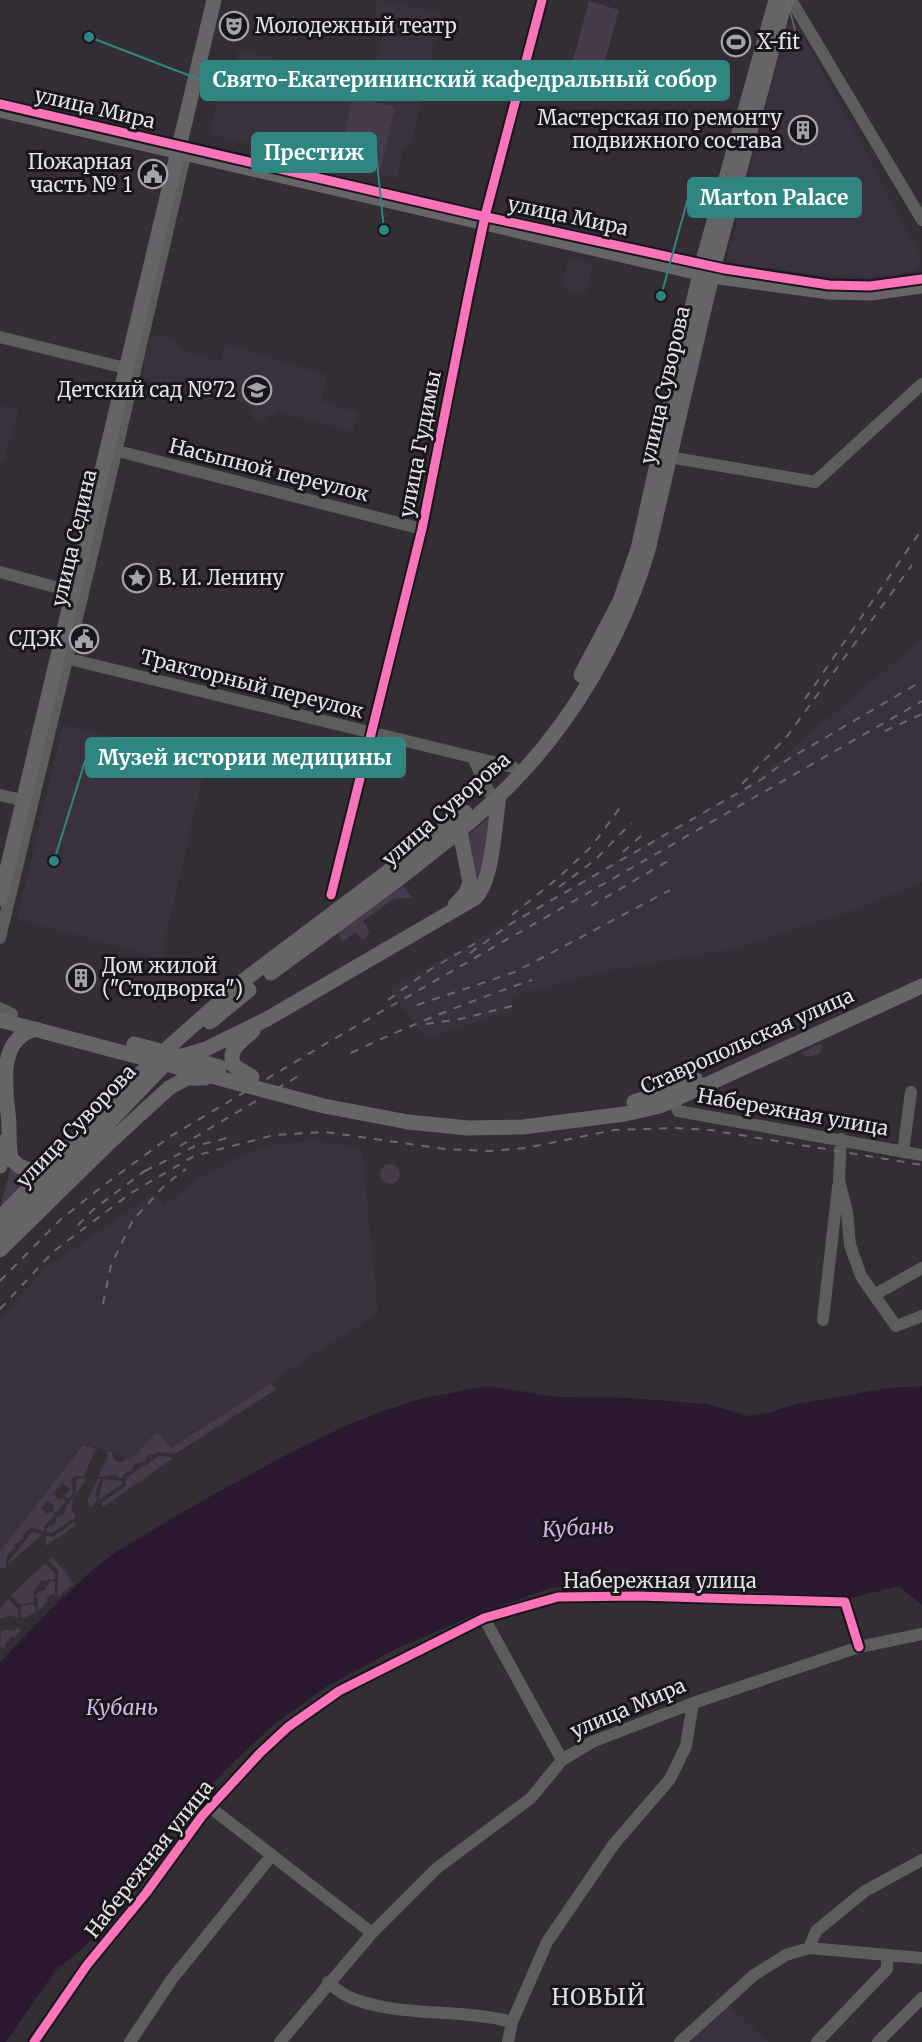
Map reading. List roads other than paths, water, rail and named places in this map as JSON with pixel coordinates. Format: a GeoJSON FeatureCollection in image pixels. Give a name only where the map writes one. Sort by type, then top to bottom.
{"type":"FeatureCollection","features":[{"type":"Feature","properties":{"kind":"main road","name":"улица Седина"},"geometry":{"type":"LineString","coordinates":[[0,899],[28,801],[78,593],[182,150],[214,0]]}},
{"type":"Feature","properties":{"kind":"main road","name":"улица Суворова"},"geometry":{"type":"LineString","coordinates":[[0,1236],[68,1153],[152,1062],[214,1005],[270,960],[392,876],[494,794],[517,770],[566,699],[620,601],[638,549],[664,456],[707,270],[779,1]]}},
{"type":"Feature","properties":{"kind":"main road","name":"улица Мира"},"geometry":{"type":"LineString","coordinates":[[0,110],[707,270],[829,292],[871,292],[922,286]]}},
{"type":"Feature","properties":{"kind":"main road"},"geometry":{"type":"LineString","coordinates":[[183,1056],[206,1049],[267,1018],[440,919],[477,885],[489,865],[494,794]]}},
{"type":"Feature","properties":{"kind":"main road","name":"улица Суворова"},"geometry":{"type":"LineString","coordinates":[[392,876],[436,850],[459,824]]}},
{"type":"Feature","properties":{"kind":"main road"},"geometry":{"type":"LineString","coordinates":[[459,824],[468,869]]}},
{"type":"Feature","properties":{"kind":"main road"},"geometry":{"type":"LineString","coordinates":[[436,850],[453,854],[460,859],[477,885]]}},
{"type":"Feature","properties":{"kind":"main road","name":"Ставропольская улица"},"geometry":{"type":"LineString","coordinates":[[3,1013],[137,1044],[252,1077],[360,1104],[413,1113],[481,1118],[520,1118],[671,1096],[922,976]]}},
{"type":"Feature","properties":{"kind":"main road","name":"Ставропольская улица"},"geometry":{"type":"LineString","coordinates":[[3,1013],[37,1029],[358,1114],[468,1128],[507,1128],[626,1114],[922,986]]}},
{"type":"Feature","properties":{"kind":"main road"},"geometry":{"type":"LineString","coordinates":[[252,1077],[234,1066],[232,1052],[267,1018]]}},
{"type":"Feature","properties":{"kind":"main road"},"geometry":{"type":"LineString","coordinates":[[37,1029],[17,1035],[8,1046],[3,1058],[10,1152],[14,1163],[32,1171],[39,1170],[68,1153]]}},
{"type":"Feature","properties":{"kind":"main road","name":"улица Суворова"},"geometry":{"type":"LineString","coordinates":[[0,1250],[110,1142],[169,1088],[187,1078],[226,1080]]}},
{"type":"Feature","properties":{"kind":"main road"},"geometry":{"type":"LineString","coordinates":[[0,1106],[3,1144],[0,1167]]}},
{"type":"Feature","properties":{"kind":"main road","name":"улица Суворова"},"geometry":{"type":"LineString","coordinates":[[0,1218],[68,1153]]}},
{"type":"Feature","properties":{"kind":"street","name":"улица Гудимы"},"geometry":{"type":"LineString","coordinates":[[332,895],[422,529],[485,219],[542,0]]}},
{"type":"Feature","properties":{"kind":"street"},"geometry":{"type":"LineString","coordinates":[[779,1],[922,220]]}},
{"type":"Feature","properties":{"kind":"street","name":"улица Мира"},"geometry":{"type":"LineString","coordinates":[[0,104],[182,150]]}},
{"type":"Feature","properties":{"kind":"street","name":"улица Мира"},"geometry":{"type":"LineString","coordinates":[[707,270],[829,285],[870,286],[922,279]]}},
{"type":"Feature","properties":{"kind":"street"},"geometry":{"type":"LineString","coordinates":[[0,337],[130,369]]}},
{"type":"Feature","properties":{"kind":"street"},"geometry":{"type":"LineString","coordinates":[[664,456],[815,482],[922,384]]}},
{"type":"Feature","properties":{"kind":"street","name":"Насыпной переулок"},"geometry":{"type":"LineString","coordinates":[[111,450],[422,529]]}},
{"type":"Feature","properties":{"kind":"street"},"geometry":{"type":"LineString","coordinates":[[0,572],[78,593]]}},
{"type":"Feature","properties":{"kind":"street","name":"Тракторный переулок"},"geometry":{"type":"LineString","coordinates":[[62,657],[517,770]]}},
{"type":"Feature","properties":{"kind":"street"},"geometry":{"type":"LineString","coordinates":[[473,758],[494,794]]}},
{"type":"Feature","properties":{"kind":"street"},"geometry":{"type":"LineString","coordinates":[[0,795],[28,801]]}},
{"type":"Feature","properties":{"kind":"street","name":"улица Седина"},"geometry":{"type":"LineString","coordinates":[[0,938],[28,801]]}},
{"type":"Feature","properties":{"kind":"street"},"geometry":{"type":"LineString","coordinates":[[903,1152],[911,1092]]}},
{"type":"Feature","properties":{"kind":"street","name":"Набережная улица"},"geometry":{"type":"LineString","coordinates":[[671,1096],[678,1111],[922,1155]]}},
{"type":"Feature","properties":{"kind":"street"},"geometry":{"type":"LineString","coordinates":[[823,1320],[841,1139]]}},
{"type":"Feature","properties":{"kind":"street"},"geometry":{"type":"LineString","coordinates":[[838,1181],[847,1211],[850,1245],[861,1276],[896,1326],[922,1316]]}},
{"type":"Feature","properties":{"kind":"street"},"geometry":{"type":"LineString","coordinates":[[874,1295],[922,1268]]}},
{"type":"Feature","properties":{"kind":"street","name":"Набережная улица"},"geometry":{"type":"LineString","coordinates":[[34,2042],[87,1965],[146,1893],[202,1816],[260,1753],[288,1727],[339,1691],[484,1618],[558,1597],[637,1596],[845,1602],[860,1647]]}},
{"type":"Feature","properties":{"kind":"street"},"geometry":{"type":"LineString","coordinates":[[484,1618],[562,1760]]}},
{"type":"Feature","properties":{"kind":"street","name":"улица Мира"},"geometry":{"type":"LineString","coordinates":[[280,2042],[328,1982],[372,1933],[437,1868],[531,1798],[562,1760],[592,1742],[693,1703],[860,1647],[922,1634]]}},
{"type":"Feature","properties":{"kind":"street"},"geometry":{"type":"LineString","coordinates":[[508,2042],[512,2022],[547,1942],[614,1844],[670,1779],[686,1746],[693,1703]]}},
{"type":"Feature","properties":{"kind":"street"},"geometry":{"type":"LineString","coordinates":[[211,1808],[372,1933]]}},
{"type":"Feature","properties":{"kind":"street"},"geometry":{"type":"LineString","coordinates":[[130,2042],[172,1978],[272,1855]]}},
{"type":"Feature","properties":{"kind":"street"},"geometry":{"type":"LineString","coordinates":[[809,1948],[816,1930],[865,1891],[922,1860]]}},
{"type":"Feature","properties":{"kind":"street"},"geometry":{"type":"LineString","coordinates":[[680,2042],[754,1975],[786,1955],[809,1948],[922,1958]]}},
{"type":"Feature","properties":{"kind":"street"},"geometry":{"type":"LineString","coordinates":[[817,2042],[888,1969],[887,1955]]}},
{"type":"Feature","properties":{"kind":"street"},"geometry":{"type":"LineString","coordinates":[[328,1982],[347,1996],[376,2005],[414,2011],[490,2016],[512,2022]]}},
{"type":"Feature","properties":{"kind":"street"},"geometry":{"type":"LineString","coordinates":[[878,2042],[922,1998]]}},
{"type":"Feature","properties":{"kind":"water","name":"Кубань"},"geometry":{"type":"Polygon","coordinates":[[[490,1386],[557,1397],[630,1398],[707,1404],[748,1416],[768,1413],[796,1404],[888,1388],[922,1386],[922,1605],[899,1586],[851,1598],[600,1582],[551,1588],[479,1613],[394,1650],[326,1687],[271,1727],[225,1770],[157,1848],[125,1907],[103,1931],[55,1971],[6,2042],[0,2042],[0,1662],[91,1571],[116,1552],[188,1509],[278,1459],[345,1426],[428,1397],[490,1386]]]}},
{"type":"Feature","properties":{"kind":"tram line"},"geometry":{"type":"LineString","coordinates":[[787,0],[795,30]]}},
{"type":"Feature","properties":{"kind":"railway"},"geometry":{"type":"LineString","coordinates":[[805,699],[922,529]]}},
{"type":"Feature","properties":{"kind":"railway"},"geometry":{"type":"LineString","coordinates":[[742,784],[788,735],[912,565]]}},
{"type":"Feature","properties":{"kind":"railway"},"geometry":{"type":"LineString","coordinates":[[470,953],[512,923],[762,779],[787,760],[922,681]]}},
{"type":"Feature","properties":{"kind":"railway"},"geometry":{"type":"LineString","coordinates":[[0,1281],[60,1220],[171,1136],[332,1040],[922,701]]}},
{"type":"Feature","properties":{"kind":"railway"},"geometry":{"type":"LineString","coordinates":[[885,731],[922,714]]}},
{"type":"Feature","properties":{"kind":"railway"},"geometry":{"type":"LineString","coordinates":[[512,915],[558,878],[592,846],[622,805]]}},
{"type":"Feature","properties":{"kind":"railway"},"geometry":{"type":"LineString","coordinates":[[559,887],[595,860],[631,823]]}},
{"type":"Feature","properties":{"kind":"railway"},"geometry":{"type":"LineString","coordinates":[[623,852],[642,835]]}},
{"type":"Feature","properties":{"kind":"railway"},"geometry":{"type":"LineString","coordinates":[[591,906],[673,858]]}},
{"type":"Feature","properties":{"kind":"railway"},"geometry":{"type":"LineString","coordinates":[[417,1005],[515,972],[670,890]]}},
{"type":"Feature","properties":{"kind":"railway"},"geometry":{"type":"LineString","coordinates":[[388,1000],[431,969],[476,943]]}},
{"type":"Feature","properties":{"kind":"railway"},"geometry":{"type":"LineString","coordinates":[[351,1053],[440,1014],[532,980]]}},
{"type":"Feature","properties":{"kind":"railway"},"geometry":{"type":"LineString","coordinates":[[426,1024],[460,1019],[512,1006]]}},
{"type":"Feature","properties":{"kind":"railway"},"geometry":{"type":"LineString","coordinates":[[180,1146],[300,1075]]}},
{"type":"Feature","properties":{"kind":"railway"},"geometry":{"type":"LineString","coordinates":[[0,1309],[54,1251],[131,1193],[194,1156],[274,1135],[325,1132],[445,1149],[489,1151],[526,1148],[614,1130],[676,1128],[710,1130],[922,1165]]}},
{"type":"Feature","properties":{"kind":"railway"},"geometry":{"type":"LineString","coordinates":[[145,1171],[195,1146],[231,1137]]}},
{"type":"Feature","properties":{"kind":"railway"},"geometry":{"type":"LineString","coordinates":[[78,1225],[94,1209],[150,1167]]}},
{"type":"Feature","properties":{"kind":"railway"},"geometry":{"type":"LineString","coordinates":[[103,1304],[111,1265],[133,1220],[166,1184],[186,1169]]}},
{"type":"Feature","properties":{"kind":"place","name":"Молодежный театр"},"geometry":{"type":"Point","coordinates":[234,26]}},
{"type":"Feature","properties":{"kind":"place","name":"Свято-Екатерининский кафедральный собор"},"geometry":{"type":"Point","coordinates":[89,37]}},
{"type":"Feature","properties":{"kind":"place","name":"X-fit"},"geometry":{"type":"Point","coordinates":[736,42]}},
{"type":"Feature","properties":{"kind":"place","name":"Мастерская по ремонту подвижного состава"},"geometry":{"type":"Point","coordinates":[803,130]}},
{"type":"Feature","properties":{"kind":"place","name":"Пожарная часть № 1"},"geometry":{"type":"Point","coordinates":[153,174]}},
{"type":"Feature","properties":{"kind":"place","name":"Престиж"},"geometry":{"type":"Point","coordinates":[384,230]}},
{"type":"Feature","properties":{"kind":"place","name":"Marton Palace"},"geometry":{"type":"Point","coordinates":[661,296]}},
{"type":"Feature","properties":{"kind":"place","name":"Детский сад №72"},"geometry":{"type":"Point","coordinates":[257,390]}},
{"type":"Feature","properties":{"kind":"place","name":"В. И. Ленину"},"geometry":{"type":"Point","coordinates":[137,578]}},
{"type":"Feature","properties":{"kind":"place","name":"СДЭК"},"geometry":{"type":"Point","coordinates":[84,639]}},
{"type":"Feature","properties":{"kind":"place","name":"Музей истории медицины"},"geometry":{"type":"Point","coordinates":[54,861]}},
{"type":"Feature","properties":{"kind":"place","name":"Дом жилой (\"Стодворка\")"},"geometry":{"type":"Point","coordinates":[81,978]}},
{"type":"Feature","properties":{"kind":"district","name":"НОВЫЙ"},"geometry":{"type":"Point","coordinates":[599,1997]}}]}
